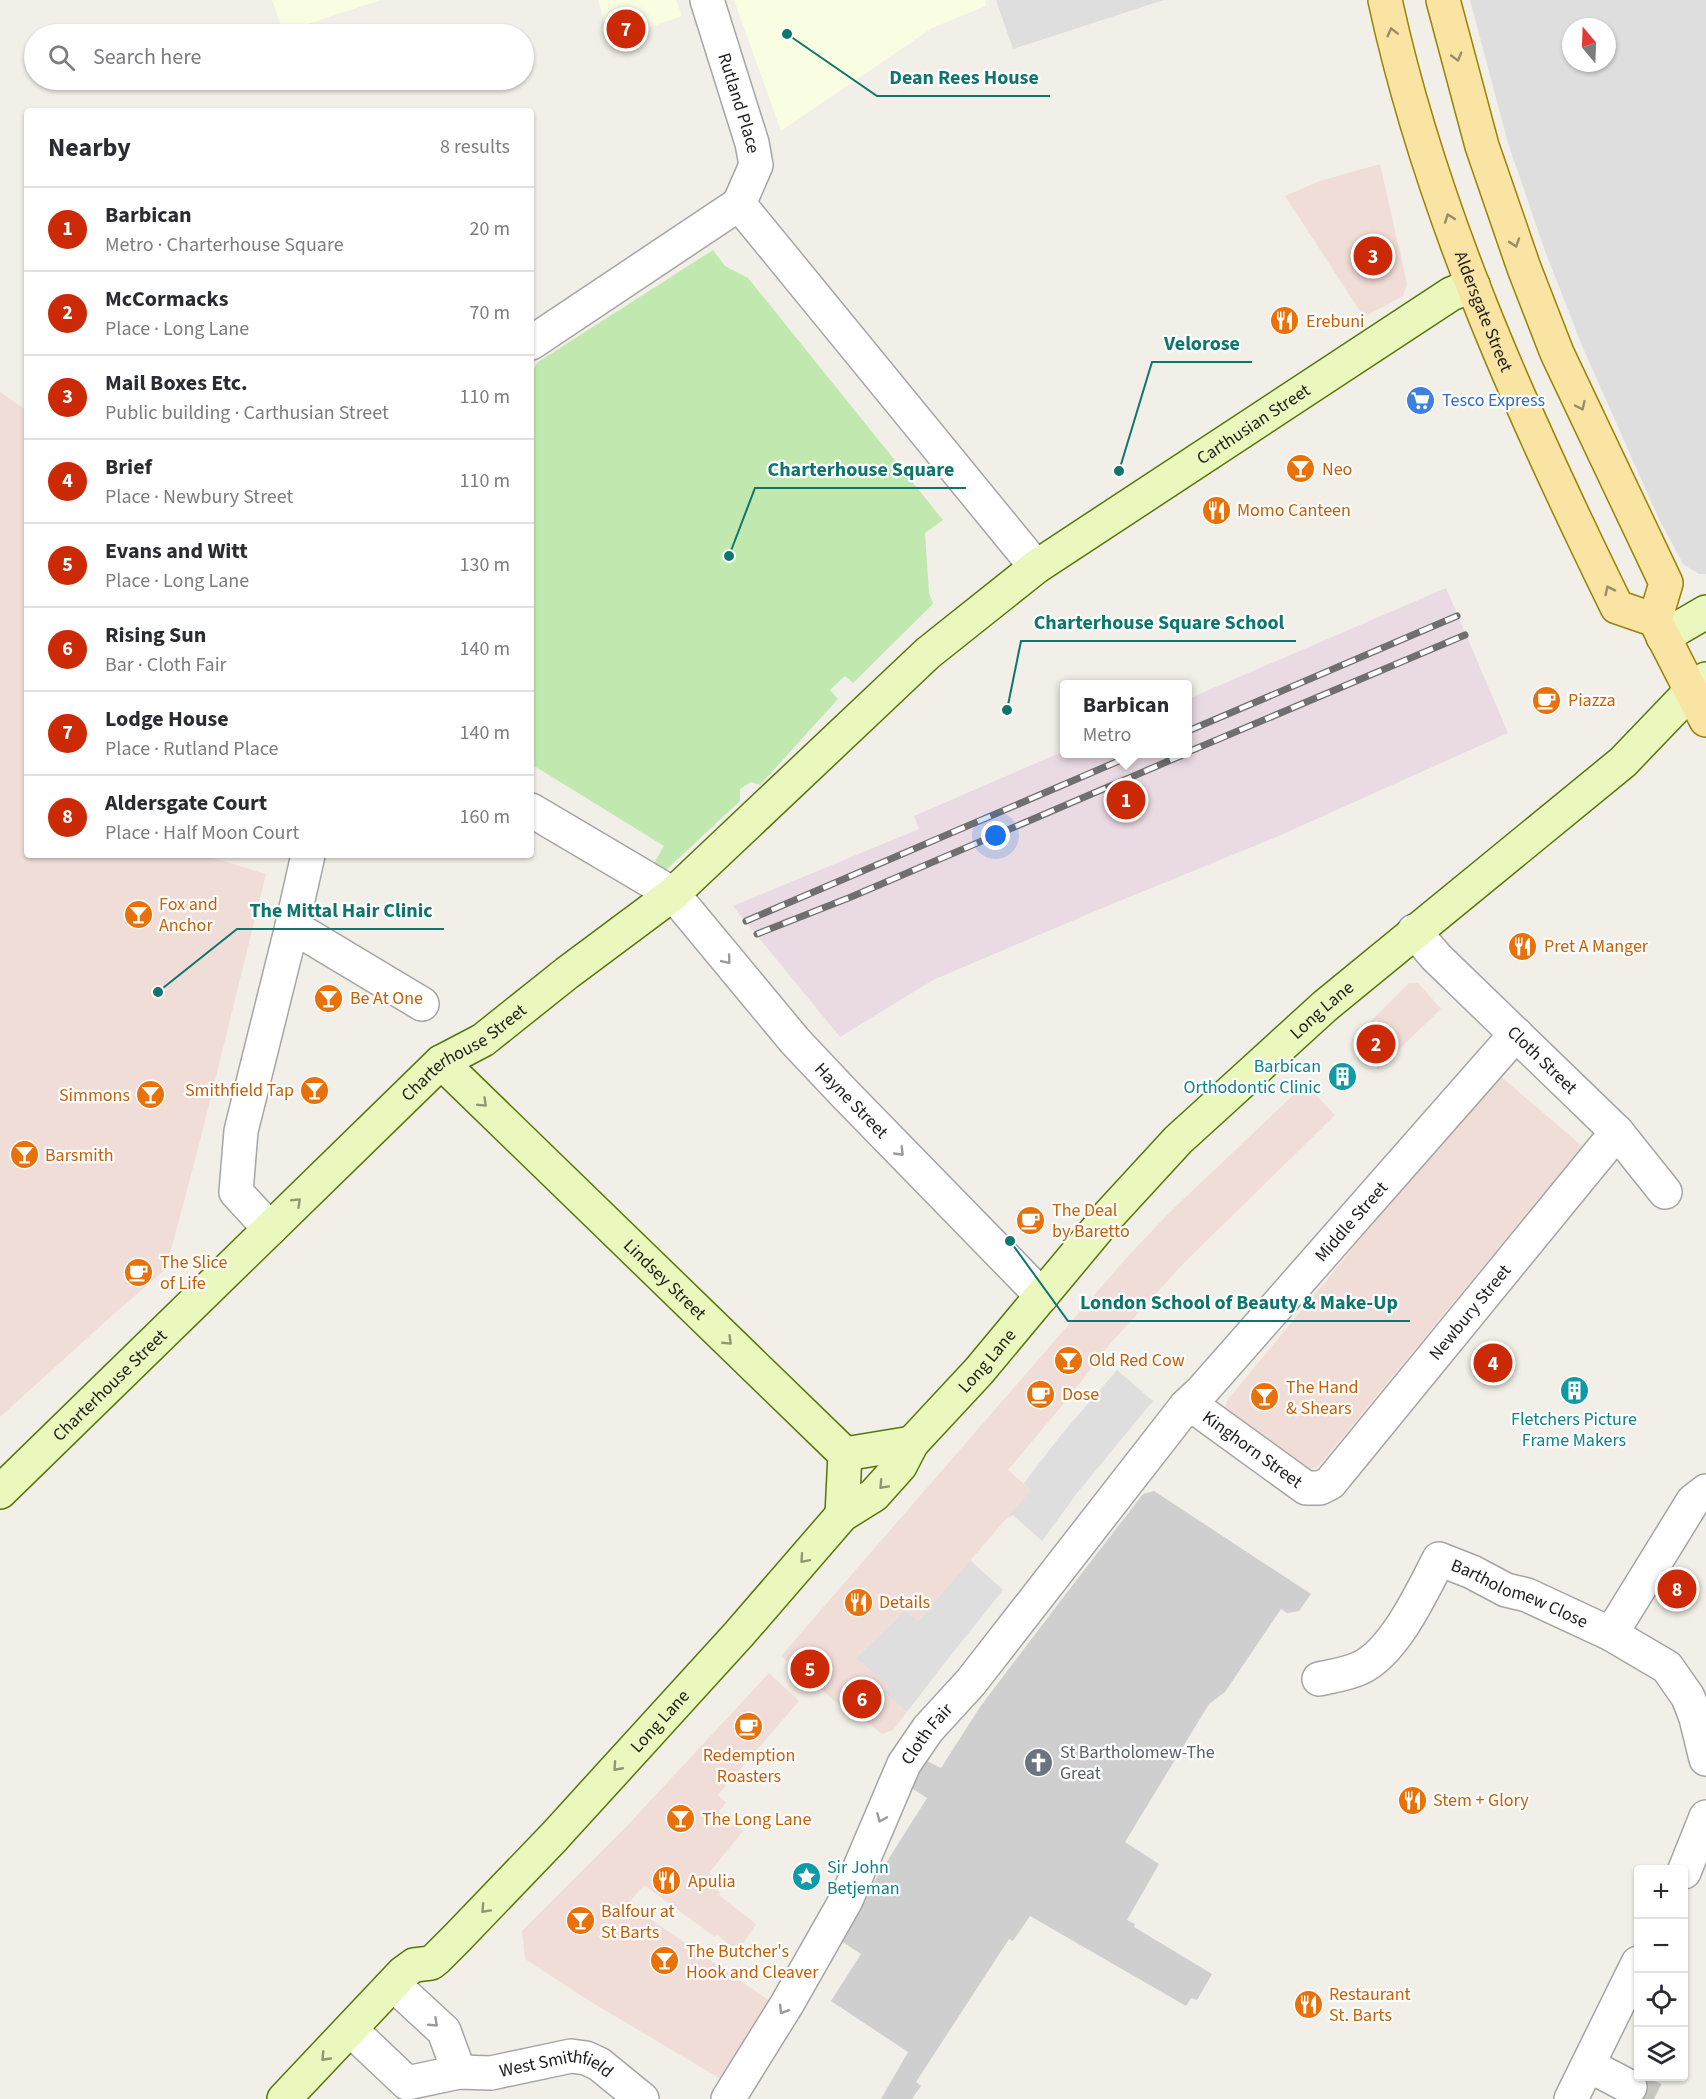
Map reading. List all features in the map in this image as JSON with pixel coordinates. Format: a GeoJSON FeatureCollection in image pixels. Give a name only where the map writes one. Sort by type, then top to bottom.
{"type":"FeatureCollection","features":[{"type":"Feature","properties":{"kind":"main road","name":"Aldersgate Street"},"geometry":{"type":"LineString","coordinates":[[1385,0],[1435,181],[1473,285],[1542,446],[1617,607],[1659,628]]}},
{"type":"Feature","properties":{"kind":"main road"},"geometry":{"type":"LineString","coordinates":[[1443,0],[1482,146],[1524,268],[1557,353],[1666,584],[1659,628],[1699,685],[1706,720]]}},
{"type":"Feature","properties":{"kind":"street","name":"Rutland Place"},"geometry":{"type":"LineString","coordinates":[[707,0],[752,143],[756,165],[739,204]]}},
{"type":"Feature","properties":{"kind":"street"},"geometry":{"type":"LineString","coordinates":[[534,341],[739,204],[1036,567]]}},
{"type":"Feature","properties":{"kind":"street","name":"Carthusian Street"},"geometry":{"type":"LineString","coordinates":[[673,894],[928,653],[1036,567],[1451,294],[1473,285]]}},
{"type":"Feature","properties":{"kind":"street"},"geometry":{"type":"LineString","coordinates":[[1659,628],[1706,612]]}},
{"type":"Feature","properties":{"kind":"street","name":"Long Lane"},"geometry":{"type":"LineString","coordinates":[[393,1984],[408,1969],[436,1959],[457,1938],[562,1828],[739,1634],[842,1515],[874,1495],[900,1466],[912,1443],[979,1371],[1109,1215],[1178,1140],[1325,1006],[1623,762],[1699,685]]}},
{"type":"Feature","properties":{"kind":"street","name":"Hayne Street"},"geometry":{"type":"LineString","coordinates":[[534,812],[673,894],[795,1041],[1042,1296]]}},
{"type":"Feature","properties":{"kind":"street"},"geometry":{"type":"LineString","coordinates":[[270,1229],[236,1192],[241,1131],[307,858]]}},
{"type":"Feature","properties":{"kind":"street","name":"Charterhouse Street"},"geometry":{"type":"LineString","coordinates":[[0,1492],[441,1062],[483,1040],[567,973],[673,894]]}},
{"type":"Feature","properties":{"kind":"street"},"geometry":{"type":"LineString","coordinates":[[292,926],[422,1004]]}},
{"type":"Feature","properties":{"kind":"street","name":"Cloth Street"},"geometry":{"type":"LineString","coordinates":[[1414,931],[1436,957],[1617,1132],[1665,1192]]}},
{"type":"Feature","properties":{"kind":"street","name":"Middle Street"},"geometry":{"type":"LineString","coordinates":[[1186,1406],[1210,1382],[1516,1034]]}},
{"type":"Feature","properties":{"kind":"street","name":"Lindsey Street"},"geometry":{"type":"LineString","coordinates":[[441,1062],[845,1454]]}},
{"type":"Feature","properties":{"kind":"street","name":"Newbury Street"},"geometry":{"type":"LineString","coordinates":[[1320,1488],[1330,1483],[1617,1132]]}},
{"type":"Feature","properties":{"kind":"street","name":"Kinghorn Street"},"geometry":{"type":"LineString","coordinates":[[1186,1406],[1197,1409],[1306,1488],[1320,1488]]}},
{"type":"Feature","properties":{"kind":"street","name":"Cloth Fair"},"geometry":{"type":"LineString","coordinates":[[728,2099],[788,2004],[846,1900],[904,1764],[928,1729],[970,1682],[1186,1406]]}},
{"type":"Feature","properties":{"kind":"street"},"geometry":{"type":"LineString","coordinates":[[842,1515],[845,1454],[912,1443]]}},
{"type":"Feature","properties":{"kind":"street"},"geometry":{"type":"LineString","coordinates":[[1611,1634],[1693,1501],[1706,1491]]}},
{"type":"Feature","properties":{"kind":"street","name":"Bartholomew Close"},"geometry":{"type":"LineString","coordinates":[[1319,1679],[1360,1668],[1383,1652],[1412,1610],[1439,1559],[1472,1572],[1506,1590],[1527,1595],[1611,1634],[1667,1667],[1701,1717],[1706,1759]]}},
{"type":"Feature","properties":{"kind":"street"},"geometry":{"type":"LineString","coordinates":[[1686,1865],[1706,1817]]}},
{"type":"Feature","properties":{"kind":"street"},"geometry":{"type":"LineString","coordinates":[[1571,2099],[1634,1971]]}},
{"type":"Feature","properties":{"kind":"street"},"geometry":{"type":"LineString","coordinates":[[284,2099],[393,1984],[444,2031],[459,2072]]}},
{"type":"Feature","properties":{"kind":"street","name":"West Smithfield"},"geometry":{"type":"LineString","coordinates":[[351,2030],[407,2084],[459,2072],[491,2073],[559,2057],[586,2058],[604,2067],[642,2099]]}},
{"type":"Feature","properties":{"kind":"street"},"geometry":{"type":"LineString","coordinates":[[1588,2065],[1630,2087]]}},
{"type":"Feature","properties":{"kind":"shaded area"},"geometry":{"type":"Polygon","coordinates":[[[272,0],[381,0],[308,24],[280,24],[272,0]]]}},
{"type":"Feature","properties":{"kind":"shaded area"},"geometry":{"type":"Polygon","coordinates":[[[598,0],[676,0],[682,16],[610,41],[598,0]]]}},
{"type":"Feature","properties":{"kind":"shaded area"},"geometry":{"type":"Polygon","coordinates":[[[734,0],[985,0],[986,6],[932,28],[781,131],[734,0]]]}},
{"type":"Feature","properties":{"kind":"shaded area"},"geometry":{"type":"Polygon","coordinates":[[[996,0],[1164,0],[1013,49],[996,0]]]}},
{"type":"Feature","properties":{"kind":"shaded area"},"geometry":{"type":"Polygon","coordinates":[[[1470,0],[1706,0],[1706,574],[1699,574],[1683,564],[1658,517],[1583,348],[1545,251],[1508,143],[1470,0]]]}},
{"type":"Feature","properties":{"kind":"shaded area"},"geometry":{"type":"Polygon","coordinates":[[[1380,164],[1407,284],[1403,296],[1364,317],[1285,196],[1320,181],[1380,164]]]}},
{"type":"Feature","properties":{"kind":"shaded area"},"geometry":{"type":"Polygon","coordinates":[[[0,392],[24,409],[24,858],[213,858],[266,874],[166,1269],[0,1417],[0,392]]]}},
{"type":"Feature","properties":{"kind":"shaded area"},"geometry":{"type":"Polygon","coordinates":[[[1446,588],[1508,733],[1274,838],[933,980],[840,1037],[733,906],[919,829],[914,816],[1060,753],[1060,758],[1192,758],[1192,697],[1446,588]]]}},
{"type":"Feature","properties":{"kind":"shaded area"},"geometry":{"type":"Polygon","coordinates":[[[1409,983],[1418,983],[1441,1009],[1378,1069],[1352,1040],[1409,983]]]}},
{"type":"Feature","properties":{"kind":"shaded area"},"geometry":{"type":"Polygon","coordinates":[[[1497,1073],[1582,1146],[1318,1467],[1310,1470],[1225,1408],[1226,1402],[1497,1073]]]}},
{"type":"Feature","properties":{"kind":"shaded area"},"geometry":{"type":"Polygon","coordinates":[[[1305,1084],[1335,1115],[1184,1263],[1109,1345],[1008,1470],[1031,1490],[918,1621],[905,1610],[856,1658],[888,1686],[884,1692],[907,1712],[893,1730],[882,1734],[847,1707],[841,1706],[781,1656],[1129,1255],[1170,1212],[1305,1084]]]}},
{"type":"Feature","properties":{"kind":"shaded area"},"geometry":{"type":"Polygon","coordinates":[[[1117,1370],[1153,1401],[1077,1493],[1042,1541],[1013,1515],[1006,1518],[1030,1490],[1024,1483],[1061,1435],[1117,1370]]]}},
{"type":"Feature","properties":{"kind":"shaded area"},"geometry":{"type":"Polygon","coordinates":[[[1154,1491],[1311,1594],[1299,1611],[1287,1613],[1281,1609],[1225,1692],[1209,1704],[1125,1842],[1159,1864],[1127,1920],[1135,1924],[1134,1927],[1212,1974],[1197,2000],[1191,1998],[1186,2006],[1030,1916],[1013,1941],[1009,1939],[916,2082],[921,2086],[912,2099],[881,2099],[908,2052],[831,2001],[861,1954],[838,1939],[927,1798],[910,1787],[927,1761],[941,1768],[980,1707],[1058,1604],[1143,1494],[1154,1491]]]}},
{"type":"Feature","properties":{"kind":"shaded area"},"geometry":{"type":"Polygon","coordinates":[[[970,1560],[1003,1590],[907,1712],[883,1692],[888,1686],[856,1658],[905,1610],[918,1621],[970,1560]]]}},
{"type":"Feature","properties":{"kind":"shaded area"},"geometry":{"type":"Polygon","coordinates":[[[769,1673],[799,1701],[718,1795],[726,1802],[719,1812],[743,1831],[709,1873],[722,1884],[718,1888],[720,1896],[756,1924],[738,1951],[644,1885],[628,1904],[773,2003],[726,2082],[591,2002],[525,1959],[522,1931],[626,1827],[769,1673]]]}},
{"type":"Feature","properties":{"kind":"green space"},"geometry":{"type":"Polygon","coordinates":[[[713,250],[725,266],[748,278],[943,520],[925,533],[929,593],[933,604],[853,683],[845,676],[830,690],[838,699],[760,785],[751,782],[740,789],[740,801],[666,870],[654,863],[664,846],[534,766],[534,368],[538,362],[713,250]]]}},
{"type":"Feature","properties":{"kind":"tunnel"},"geometry":{"type":"LineString","coordinates":[[1630,2087],[1654,2099]]}},
{"type":"Feature","properties":{"kind":"railway"},"geometry":{"type":"LineString","coordinates":[[1192,729],[1457,616]]}},
{"type":"Feature","properties":{"kind":"railway"},"geometry":{"type":"LineString","coordinates":[[1192,750],[1465,635]]}},
{"type":"Feature","properties":{"kind":"railway"},"geometry":{"type":"LineString","coordinates":[[746,921],[1126,758]]}},
{"type":"Feature","properties":{"kind":"railway"},"geometry":{"type":"LineString","coordinates":[[757,934],[851,897],[1176,758]]}},
{"type":"Feature","properties":{"kind":"place","name":"Lodge House"},"geometry":{"type":"Point","coordinates":[626,29]}},
{"type":"Feature","properties":{"kind":"place","name":"Dean Rees House"},"geometry":{"type":"Point","coordinates":[787,34]}},
{"type":"Feature","properties":{"kind":"place","name":"Mail Boxes Etc."},"geometry":{"type":"Point","coordinates":[1373,256]}},
{"type":"Feature","properties":{"kind":"place","name":"Erebuni"},"geometry":{"type":"Point","coordinates":[1285,321]}},
{"type":"Feature","properties":{"kind":"place","name":"Tesco Express"},"geometry":{"type":"Point","coordinates":[1421,400]}},
{"type":"Feature","properties":{"kind":"place","name":"Neo"},"geometry":{"type":"Point","coordinates":[1301,469]}},
{"type":"Feature","properties":{"kind":"place","name":"Velorose"},"geometry":{"type":"Point","coordinates":[1119,471]}},
{"type":"Feature","properties":{"kind":"place","name":"Momo Canteen"},"geometry":{"type":"Point","coordinates":[1216,510]}},
{"type":"Feature","properties":{"kind":"place","name":"Charterhouse Square"},"geometry":{"type":"Point","coordinates":[729,556]}},
{"type":"Feature","properties":{"kind":"place","name":"Piazza"},"geometry":{"type":"Point","coordinates":[1547,700]}},
{"type":"Feature","properties":{"kind":"place","name":"Charterhouse Square School"},"geometry":{"type":"Point","coordinates":[1007,710]}},
{"type":"Feature","properties":{"kind":"place","name":"Barbican"},"geometry":{"type":"Point","coordinates":[1126,800]}},
{"type":"Feature","properties":{"kind":"place","name":"Fox and Anchor"},"geometry":{"type":"Point","coordinates":[138,914]}},
{"type":"Feature","properties":{"kind":"place","name":"Pret A Manger"},"geometry":{"type":"Point","coordinates":[1523,946]}},
{"type":"Feature","properties":{"kind":"place","name":"The Mittal Hair Clinic"},"geometry":{"type":"Point","coordinates":[158,992]}},
{"type":"Feature","properties":{"kind":"place","name":"Be At One"},"geometry":{"type":"Point","coordinates":[329,998]}},
{"type":"Feature","properties":{"kind":"place","name":"McCormacks"},"geometry":{"type":"Point","coordinates":[1376,1044]}},
{"type":"Feature","properties":{"kind":"place","name":"Barbican Orthodontic Clinic"},"geometry":{"type":"Point","coordinates":[1342,1076]}},
{"type":"Feature","properties":{"kind":"place","name":"Smithfield Tap"},"geometry":{"type":"Point","coordinates":[315,1090]}},
{"type":"Feature","properties":{"kind":"place","name":"Simmons"},"geometry":{"type":"Point","coordinates":[151,1095]}},
{"type":"Feature","properties":{"kind":"place","name":"Barsmith"},"geometry":{"type":"Point","coordinates":[24,1155]}},
{"type":"Feature","properties":{"kind":"place","name":"The Deal by Baretto"},"geometry":{"type":"Point","coordinates":[1031,1220]}},
{"type":"Feature","properties":{"kind":"place","name":"London School of Beauty & Make-Up"},"geometry":{"type":"Point","coordinates":[1010,1241]}},
{"type":"Feature","properties":{"kind":"place","name":"The Slice of Life"},"geometry":{"type":"Point","coordinates":[139,1272]}},
{"type":"Feature","properties":{"kind":"place","name":"Old Red Cow"},"geometry":{"type":"Point","coordinates":[1068,1360]}},
{"type":"Feature","properties":{"kind":"place","name":"Brief"},"geometry":{"type":"Point","coordinates":[1493,1363]}},
{"type":"Feature","properties":{"kind":"place","name":"Fletchers Picture Frame Makers"},"geometry":{"type":"Point","coordinates":[1574,1390]}},
{"type":"Feature","properties":{"kind":"place","name":"Dose"},"geometry":{"type":"Point","coordinates":[1041,1394]}},
{"type":"Feature","properties":{"kind":"place","name":"The Hand & Shears"},"geometry":{"type":"Point","coordinates":[1265,1397]}},
{"type":"Feature","properties":{"kind":"place","name":"Aldersgate Court"},"geometry":{"type":"Point","coordinates":[1677,1589]}},
{"type":"Feature","properties":{"kind":"place","name":"Details"},"geometry":{"type":"Point","coordinates":[858,1602]}},
{"type":"Feature","properties":{"kind":"place","name":"Evans and Witt"},"geometry":{"type":"Point","coordinates":[810,1669]}},
{"type":"Feature","properties":{"kind":"place","name":"Rising Sun"},"geometry":{"type":"Point","coordinates":[862,1699]}},
{"type":"Feature","properties":{"kind":"place","name":"Redemption Roasters"},"geometry":{"type":"Point","coordinates":[749,1726]}},
{"type":"Feature","properties":{"kind":"place","name":"St Bartholomew-The Great"},"geometry":{"type":"Point","coordinates":[1039,1762]}},
{"type":"Feature","properties":{"kind":"place","name":"Stem + Glory"},"geometry":{"type":"Point","coordinates":[1412,1800]}},
{"type":"Feature","properties":{"kind":"place","name":"The Long Lane"},"geometry":{"type":"Point","coordinates":[681,1819]}},
{"type":"Feature","properties":{"kind":"place","name":"Sir John Betjeman"},"geometry":{"type":"Point","coordinates":[806,1877]}},
{"type":"Feature","properties":{"kind":"place","name":"Apulia"},"geometry":{"type":"Point","coordinates":[667,1881]}},
{"type":"Feature","properties":{"kind":"place","name":"Balfour at St Barts"},"geometry":{"type":"Point","coordinates":[580,1921]}},
{"type":"Feature","properties":{"kind":"place","name":"The Butcher's Hook and Cleaver"},"geometry":{"type":"Point","coordinates":[665,1961]}},
{"type":"Feature","properties":{"kind":"place","name":"Restaurant St. Barts"},"geometry":{"type":"Point","coordinates":[1308,2004]}}]}
